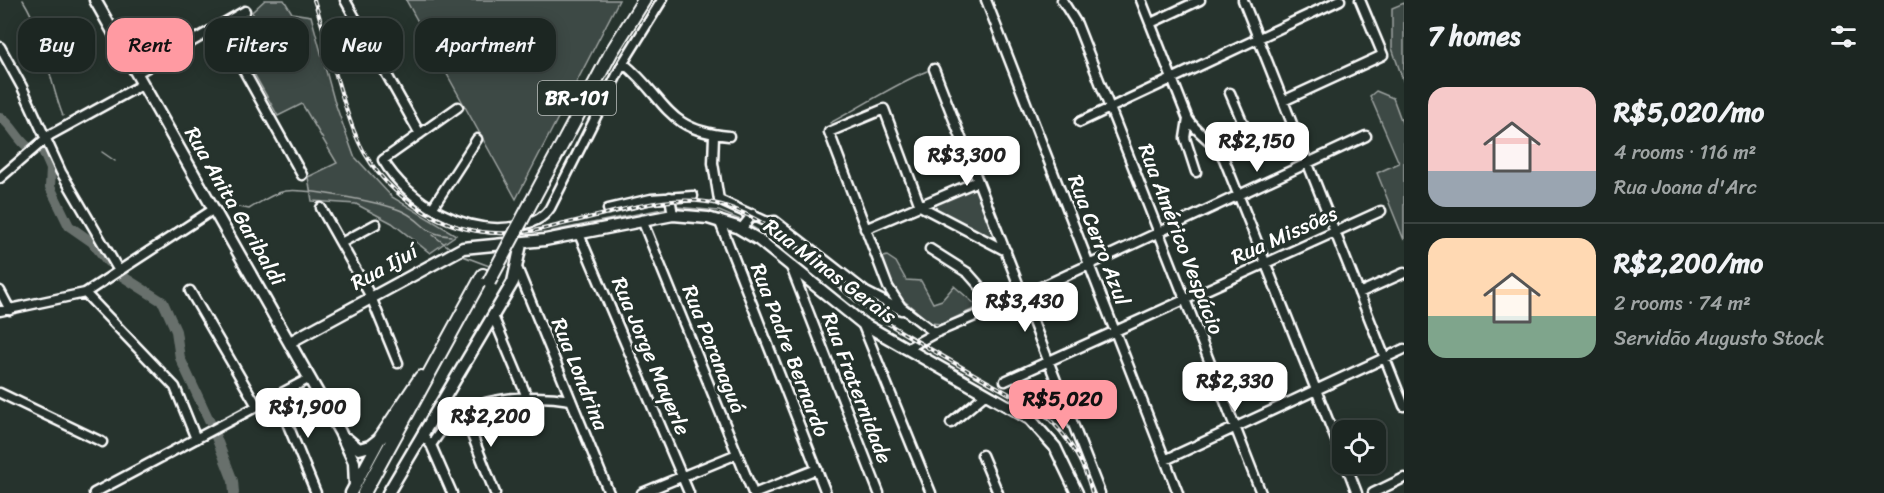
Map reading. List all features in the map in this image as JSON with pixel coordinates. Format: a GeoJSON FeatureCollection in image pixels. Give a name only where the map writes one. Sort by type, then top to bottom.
{"type":"FeatureCollection","features":[{"type":"Feature","properties":{"kind":"highway","name":"BR-101"},"geometry":{"type":"LineString","coordinates":[[528,200],[603,51],[634,0]]}},
{"type":"Feature","properties":{"kind":"highway","name":"BR-101"},"geometry":{"type":"LineString","coordinates":[[374,493],[528,200],[612,51],[644,0]]}},
{"type":"Feature","properties":{"kind":"highway","name":"BR-101"},"geometry":{"type":"LineString","coordinates":[[357,491],[486,278]]}},
{"type":"Feature","properties":{"kind":"highway"},"geometry":{"type":"LineString","coordinates":[[381,437],[408,393],[441,353]]}},
{"type":"Feature","properties":{"kind":"main road","name":"Rua Anita Garibaldi"},"geometry":{"type":"LineString","coordinates":[[95,0],[340,432],[354,462],[357,491]]}},
{"type":"Feature","properties":{"kind":"main road","name":"Rua Minas Gerais"},"geometry":{"type":"LineString","coordinates":[[504,245],[579,234],[642,219],[673,215],[719,220],[741,229],[789,263],[862,323],[1017,411],[1042,430],[1060,456],[1074,491]]}},
{"type":"Feature","properties":{"kind":"main road"},"geometry":{"type":"LineString","coordinates":[[388,493],[518,270],[521,244]]}},
{"type":"Feature","properties":{"kind":"main road","name":"Rua Ijuí"},"geometry":{"type":"LineString","coordinates":[[290,342],[457,250],[504,245]]}},
{"type":"Feature","properties":{"kind":"main road","name":"Rua Anita Garibaldi"},"geometry":{"type":"LineString","coordinates":[[340,432],[359,449],[370,446],[381,437]]}},
{"type":"Feature","properties":{"kind":"main road"},"geometry":{"type":"LineString","coordinates":[[357,491],[381,437]]}},
{"type":"Feature","properties":{"kind":"street"},"geometry":{"type":"LineString","coordinates":[[345,0],[420,134]]}},
{"type":"Feature","properties":{"kind":"street"},"geometry":{"type":"LineString","coordinates":[[458,107],[383,160],[405,188],[433,207],[481,227],[499,229],[529,224],[542,217],[550,208],[623,63],[662,0]]}},
{"type":"Feature","properties":{"kind":"street","name":"Rua Cerro Azul"},"geometry":{"type":"LineString","coordinates":[[986,0],[1178,493]]}},
{"type":"Feature","properties":{"kind":"street","name":"Rua Américo Vespúcio"},"geometry":{"type":"LineString","coordinates":[[1062,0],[1077,24],[1261,493]]}},
{"type":"Feature","properties":{"kind":"street"},"geometry":{"type":"LineString","coordinates":[[1141,0],[1188,119],[1221,153],[1332,430]]}},
{"type":"Feature","properties":{"kind":"street"},"geometry":{"type":"LineString","coordinates":[[1151,23],[1200,0]]}},
{"type":"Feature","properties":{"kind":"street"},"geometry":{"type":"LineString","coordinates":[[1243,0],[1404,406]]}},
{"type":"Feature","properties":{"kind":"street"},"geometry":{"type":"LineString","coordinates":[[1080,122],[1340,0]]}},
{"type":"Feature","properties":{"kind":"street"},"geometry":{"type":"LineString","coordinates":[[1283,101],[1383,55],[1360,0]]}},
{"type":"Feature","properties":{"kind":"street"},"geometry":{"type":"LineString","coordinates":[[233,18],[245,11]]}},
{"type":"Feature","properties":{"kind":"street"},"geometry":{"type":"LineString","coordinates":[[137,73],[205,34]]}},
{"type":"Feature","properties":{"kind":"street"},"geometry":{"type":"LineString","coordinates":[[0,47],[22,87],[45,142],[119,270]]}},
{"type":"Feature","properties":{"kind":"street"},"geometry":{"type":"LineString","coordinates":[[623,63],[676,121],[693,130],[729,136]]}},
{"type":"Feature","properties":{"kind":"street"},"geometry":{"type":"LineString","coordinates":[[934,69],[1100,493]]}},
{"type":"Feature","properties":{"kind":"street"},"geometry":{"type":"LineString","coordinates":[[245,72],[302,175]]}},
{"type":"Feature","properties":{"kind":"street"},"geometry":{"type":"LineString","coordinates":[[0,178],[45,142],[50,135],[143,84]]}},
{"type":"Feature","properties":{"kind":"street"},"geometry":{"type":"LineString","coordinates":[[1230,93],[1252,147]]}},
{"type":"Feature","properties":{"kind":"street"},"geometry":{"type":"LineString","coordinates":[[908,313],[888,287],[829,132],[884,109],[920,205],[1006,251]]}},
{"type":"Feature","properties":{"kind":"street"},"geometry":{"type":"LineString","coordinates":[[1188,119],[1185,138],[1196,172]]}},
{"type":"Feature","properties":{"kind":"street"},"geometry":{"type":"LineString","coordinates":[[1210,141],[1243,125]]}},
{"type":"Feature","properties":{"kind":"street"},"geometry":{"type":"LineString","coordinates":[[714,135],[713,163],[718,200],[767,222],[775,221],[877,298],[908,313],[935,333]]}},
{"type":"Feature","properties":{"kind":"street"},"geometry":{"type":"LineString","coordinates":[[906,350],[935,333],[1024,296],[1366,136]]}},
{"type":"Feature","properties":{"kind":"street"},"geometry":{"type":"LineString","coordinates":[[433,207],[477,140]]}},
{"type":"Feature","properties":{"kind":"street"},"geometry":{"type":"LineString","coordinates":[[865,229],[978,181]]}},
{"type":"Feature","properties":{"kind":"street"},"geometry":{"type":"LineString","coordinates":[[608,209],[670,197],[693,196]]}},
{"type":"Feature","properties":{"kind":"street"},"geometry":{"type":"LineString","coordinates":[[670,197],[673,215]]}},
{"type":"Feature","properties":{"kind":"street"},"geometry":{"type":"LineString","coordinates":[[321,208],[371,297],[398,363]]}},
{"type":"Feature","properties":{"kind":"street"},"geometry":{"type":"LineString","coordinates":[[0,311],[86,293],[214,209]]}},
{"type":"Feature","properties":{"kind":"street","name":"Rua Missões"},"geometry":{"type":"LineString","coordinates":[[1005,381],[1381,211]]}},
{"type":"Feature","properties":{"kind":"street"},"geometry":{"type":"LineString","coordinates":[[741,229],[753,214]]}},
{"type":"Feature","properties":{"kind":"street","name":"Rua Paranaguá"},"geometry":{"type":"LineString","coordinates":[[642,219],[754,493]]}},
{"type":"Feature","properties":{"kind":"street","name":"Rua Padre Bernardo"},"geometry":{"type":"LineString","coordinates":[[719,220],[826,493]]}},
{"type":"Feature","properties":{"kind":"street"},"geometry":{"type":"LineString","coordinates":[[341,243],[376,224]]}},
{"type":"Feature","properties":{"kind":"street","name":"Rua Jorge Mayerle"},"geometry":{"type":"LineString","coordinates":[[579,234],[690,493]]}},
{"type":"Feature","properties":{"kind":"street"},"geometry":{"type":"LineString","coordinates":[[930,249],[968,273],[998,307]]}},
{"type":"Feature","properties":{"kind":"street","name":"Rua Fraternidade"},"geometry":{"type":"LineString","coordinates":[[789,263],[879,493]]}},
{"type":"Feature","properties":{"kind":"street","name":"Rua Londrina"},"geometry":{"type":"LineString","coordinates":[[518,270],[609,493]]}},
{"type":"Feature","properties":{"kind":"street"},"geometry":{"type":"LineString","coordinates":[[1359,293],[1404,273]]}},
{"type":"Feature","properties":{"kind":"street"},"geometry":{"type":"LineString","coordinates":[[877,298],[884,294],[888,287]]}},
{"type":"Feature","properties":{"kind":"street"},"geometry":{"type":"LineString","coordinates":[[0,291],[10,310]]}},
{"type":"Feature","properties":{"kind":"street"},"geometry":{"type":"LineString","coordinates":[[190,291],[257,406]]}},
{"type":"Feature","properties":{"kind":"street"},"geometry":{"type":"LineString","coordinates":[[86,293],[175,387],[196,439]]}},
{"type":"Feature","properties":{"kind":"street"},"geometry":{"type":"LineString","coordinates":[[493,316],[527,397]]}},
{"type":"Feature","properties":{"kind":"street"},"geometry":{"type":"LineString","coordinates":[[862,323],[931,493]]}},
{"type":"Feature","properties":{"kind":"street"},"geometry":{"type":"LineString","coordinates":[[1165,460],[1404,349]]}},
{"type":"Feature","properties":{"kind":"street"},"geometry":{"type":"LineString","coordinates":[[94,493],[310,378]]}},
{"type":"Feature","properties":{"kind":"street"},"geometry":{"type":"LineString","coordinates":[[0,393],[102,442]]}},
{"type":"Feature","properties":{"kind":"street"},"geometry":{"type":"LineString","coordinates":[[951,423],[986,394]]}},
{"type":"Feature","properties":{"kind":"street"},"geometry":{"type":"LineString","coordinates":[[276,396],[316,493]]}},
{"type":"Feature","properties":{"kind":"street"},"geometry":{"type":"LineString","coordinates":[[431,445],[448,422],[478,406],[527,397],[571,400]]}},
{"type":"Feature","properties":{"kind":"street"},"geometry":{"type":"LineString","coordinates":[[463,412],[495,493]]}},
{"type":"Feature","properties":{"kind":"street"},"geometry":{"type":"LineString","coordinates":[[422,435],[431,445],[452,493]]}},
{"type":"Feature","properties":{"kind":"street"},"geometry":{"type":"LineString","coordinates":[[642,493],[738,454]]}},
{"type":"Feature","properties":{"kind":"street"},"geometry":{"type":"LineString","coordinates":[[982,455],[998,493]]}},
{"type":"Feature","properties":{"kind":"street"},"geometry":{"type":"LineString","coordinates":[[754,493],[817,469]]}},
{"type":"Feature","properties":{"kind":"street"},"geometry":{"type":"LineString","coordinates":[[1350,474],[1357,493]]}},
{"type":"Feature","properties":{"kind":"street"},"geometry":{"type":"LineString","coordinates":[[1373,493],[1404,478]]}},
{"type":"Feature","properties":{"kind":"shaded area"},"geometry":{"type":"Polygon","coordinates":[[[265,0],[284,0],[292,13],[311,16],[321,53],[321,72],[326,72],[354,156],[392,197],[456,235],[430,253],[392,223],[356,204],[312,201],[308,177],[337,163],[302,104],[278,116],[253,72],[309,72],[309,18],[255,18],[252,12],[265,0]]]}},
{"type":"Feature","properties":{"kind":"shaded area"},"geometry":{"type":"Polygon","coordinates":[[[406,0],[619,0],[516,199],[446,72],[556,72],[556,18],[416,18],[406,0]]]}},
{"type":"Feature","properties":{"kind":"shaded area"},"geometry":{"type":"Polygon","coordinates":[[[1404,3],[1404,83],[1392,48],[1392,8],[1404,3]]]}},
{"type":"Feature","properties":{"kind":"shaded area"},"geometry":{"type":"Polygon","coordinates":[[[1376,91],[1393,98],[1404,128],[1404,240],[1377,173],[1399,163],[1370,96],[1376,91]]]}},
{"type":"Feature","properties":{"kind":"shaded area"},"geometry":{"type":"Polygon","coordinates":[[[975,187],[1001,246],[931,209],[931,205],[975,187]]]}},
{"type":"Feature","properties":{"kind":"shaded area"},"geometry":{"type":"Polygon","coordinates":[[[887,256],[896,262],[906,280],[921,281],[933,303],[942,300],[954,286],[976,305],[976,308],[942,324],[931,323],[903,300],[887,275],[880,258],[887,256]]]}},
{"type":"Feature","properties":{"kind":"waterway"},"geometry":{"type":"LineString","coordinates":[[23,0],[41,42],[63,116]]}},
{"type":"Feature","properties":{"kind":"waterway"},"geometry":{"type":"LineString","coordinates":[[830,123],[927,71]]}},
{"type":"Feature","properties":{"kind":"waterway"},"geometry":{"type":"LineString","coordinates":[[0,117],[28,147]]}},
{"type":"Feature","properties":{"kind":"waterway"},"geometry":{"type":"LineString","coordinates":[[102,152],[115,161]]}},
{"type":"Feature","properties":{"kind":"waterway"},"geometry":{"type":"LineString","coordinates":[[44,153],[51,169],[50,187],[69,226],[92,242],[108,262]]}},
{"type":"Feature","properties":{"kind":"waterway"},"geometry":{"type":"LineString","coordinates":[[234,206],[249,209],[286,191],[327,194],[395,208],[411,216],[429,230],[451,236]]}},
{"type":"Feature","properties":{"kind":"waterway"},"geometry":{"type":"LineString","coordinates":[[677,207],[719,211],[743,221]]}},
{"type":"Feature","properties":{"kind":"waterway"},"geometry":{"type":"LineString","coordinates":[[552,231],[667,208]]}},
{"type":"Feature","properties":{"kind":"waterway"},"geometry":{"type":"LineString","coordinates":[[749,225],[774,240]]}},
{"type":"Feature","properties":{"kind":"waterway"},"geometry":{"type":"LineString","coordinates":[[433,235],[450,248]]}},
{"type":"Feature","properties":{"kind":"waterway"},"geometry":{"type":"LineString","coordinates":[[460,255],[492,267]]}},
{"type":"Feature","properties":{"kind":"waterway"},"geometry":{"type":"LineString","coordinates":[[122,276],[163,302],[176,331],[180,358],[210,422]]}},
{"type":"Feature","properties":{"kind":"waterway"},"geometry":{"type":"LineString","coordinates":[[214,432],[233,481],[234,493]]}},
{"type":"Feature","properties":{"kind":"railway"},"geometry":{"type":"LineString","coordinates":[[314,0],[354,131],[379,174],[415,206],[460,227],[484,232],[509,233],[540,230],[640,206],[673,201],[706,202],[722,205],[745,214],[766,225],[785,239],[878,317],[1044,414],[1074,450],[1092,493]]}}]}
